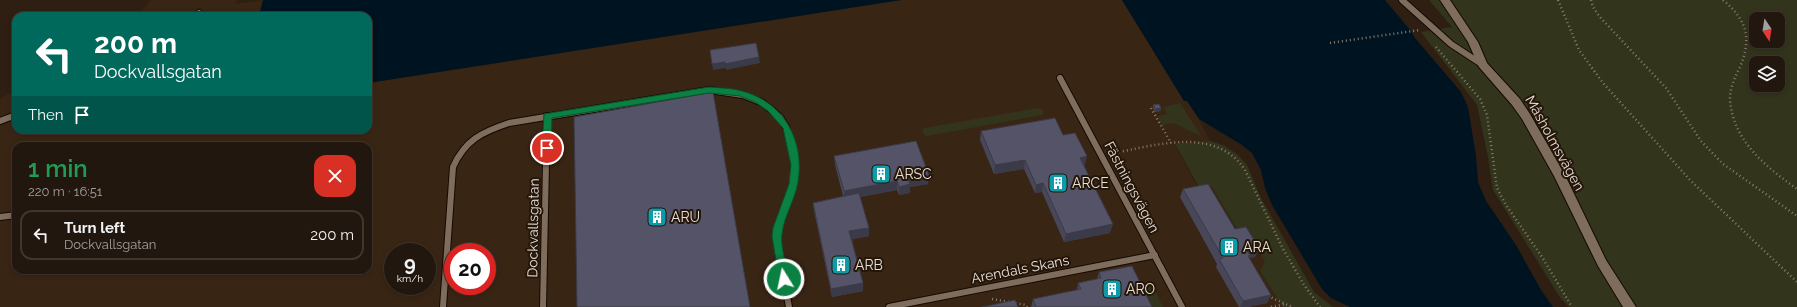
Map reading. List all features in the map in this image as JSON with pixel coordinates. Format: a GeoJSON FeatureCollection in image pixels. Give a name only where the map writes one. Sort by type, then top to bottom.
{"type":"FeatureCollection","features":[{"type":"Feature","properties":{"kind":"street","name":"Måsholmsvägen"},"geometry":{"type":"LineString","coordinates":[[1445,0],[1473,42],[1483,66],[1516,102],[1526,117],[1559,175],[1602,263],[1630,307]]}},
{"type":"Feature","properties":{"kind":"lane"},"geometry":{"type":"LineString","coordinates":[[1402,0],[1433,29],[1472,60],[1483,66]]}},
{"type":"Feature","properties":{"kind":"lane","name":"Fästningsvägen"},"geometry":{"type":"LineString","coordinates":[[1060,78],[1182,307]]}},
{"type":"Feature","properties":{"kind":"lane"},"geometry":{"type":"LineString","coordinates":[[443,307],[453,167],[458,154],[468,142],[488,130],[509,123],[709,90],[741,93],[765,104],[787,127],[793,148],[795,165],[793,184],[776,236],[789,307]]}},
{"type":"Feature","properties":{"kind":"lane"},"geometry":{"type":"LineString","coordinates":[[0,121],[12,116]]}},
{"type":"Feature","properties":{"kind":"lane","name":"Dockvallsgatan"},"geometry":{"type":"LineString","coordinates":[[543,307],[548,116]]}},
{"type":"Feature","properties":{"kind":"lane"},"geometry":{"type":"LineString","coordinates":[[0,217],[12,215]]}},
{"type":"Feature","properties":{"kind":"lane","name":"Arendals Skans"},"geometry":{"type":"LineString","coordinates":[[889,307],[1155,255]]}},
{"type":"Feature","properties":{"kind":"path"},"geometry":{"type":"LineString","coordinates":[[1558,0],[1579,50],[1637,122],[1712,203],[1744,235],[1797,282]]}},
{"type":"Feature","properties":{"kind":"path"},"geometry":{"type":"LineString","coordinates":[[1591,0],[1593,7],[1599,16],[1666,88],[1701,141],[1723,164],[1797,216]]}},
{"type":"Feature","properties":{"kind":"path"},"geometry":{"type":"LineString","coordinates":[[1723,0],[1740,16],[1744,23],[1747,35],[1745,52],[1730,90],[1730,100],[1738,129],[1751,150],[1760,160],[1797,189]]}},
{"type":"Feature","properties":{"kind":"path"},"geometry":{"type":"LineString","coordinates":[[1422,30],[1425,34]]}},
{"type":"Feature","properties":{"kind":"path"},"geometry":{"type":"LineString","coordinates":[[1330,44],[1411,31]]}},
{"type":"Feature","properties":{"kind":"path"},"geometry":{"type":"LineString","coordinates":[[1432,42],[1480,99],[1487,115],[1497,188],[1506,205],[1542,257],[1572,307]]}},
{"type":"Feature","properties":{"kind":"path"},"geometry":{"type":"LineString","coordinates":[[1151,108],[1171,143]]}},
{"type":"Feature","properties":{"kind":"path"},"geometry":{"type":"LineString","coordinates":[[1102,157],[1114,153],[1171,143],[1200,142],[1225,150],[1243,165],[1263,211],[1320,307]]}},
{"type":"Feature","properties":{"kind":"path"},"geometry":{"type":"LineString","coordinates":[[1268,296],[1292,307]]}},
{"type":"Feature","properties":{"kind":"path"},"geometry":{"type":"LineString","coordinates":[[990,298],[1027,306],[1034,303]]}},
{"type":"Feature","properties":{"kind":"path"},"geometry":{"type":"LineString","coordinates":[[1271,307],[1286,304]]}},
{"type":"Feature","properties":{"kind":"shaded area"},"geometry":{"type":"Polygon","coordinates":[[[151,0],[237,0],[235,4],[263,0],[260,12],[140,12],[151,0]]]}},
{"type":"Feature","properties":{"kind":"shaded area"},"geometry":{"type":"Polygon","coordinates":[[[901,0],[1122,0],[1184,101],[1187,101],[1199,119],[1210,141],[1175,145],[1199,189],[1212,187],[1237,229],[1249,234],[1265,261],[1260,271],[1283,307],[0,307],[0,99],[12,92],[12,134],[372,134],[372,82],[901,0]]]}},
{"type":"Feature","properties":{"kind":"green space"},"geometry":{"type":"Polygon","coordinates":[[[1429,0],[1797,0],[1797,307],[1569,307],[1561,299],[1493,190],[1477,105],[1421,32],[1452,27],[1429,0]]]}},
{"type":"Feature","properties":{"kind":"green space"},"geometry":{"type":"Polygon","coordinates":[[[1180,103],[1201,136],[1173,123],[1162,125],[1158,116],[1167,114],[1163,107],[1180,103]]]}},
{"type":"Feature","properties":{"kind":"green space"},"geometry":{"type":"Polygon","coordinates":[[[1038,108],[1042,109],[1044,113],[1042,115],[927,136],[924,135],[922,131],[924,128],[1038,108]]]}},
{"type":"Feature","properties":{"kind":"green space"},"geometry":{"type":"Polygon","coordinates":[[[1210,141],[1223,145],[1237,154],[1247,165],[1261,198],[1314,292],[1333,307],[1283,307],[1260,271],[1265,261],[1249,235],[1237,229],[1212,187],[1200,189],[1175,144],[1210,141]]]}},
{"type":"Feature","properties":{"kind":"green space"},"geometry":{"type":"Polygon","coordinates":[[[1153,287],[1163,307],[1150,307],[1141,289],[1153,287]]]}},
{"type":"Feature","properties":{"kind":"water"},"geometry":{"type":"Polygon","coordinates":[[[263,0],[901,0],[372,82],[372,12],[260,12],[263,0]]]}},
{"type":"Feature","properties":{"kind":"water"},"geometry":{"type":"Polygon","coordinates":[[[1122,0],[1385,0],[1461,92],[1468,107],[1476,156],[1478,182],[1486,201],[1516,245],[1541,290],[1553,307],[1350,307],[1331,298],[1322,289],[1272,205],[1265,188],[1261,170],[1252,153],[1242,145],[1199,119],[1187,101],[1184,101],[1122,0]]]}},
{"type":"Feature","properties":{"kind":"building"},"geometry":{"type":"Polygon","coordinates":[[[756,43],[759,57],[725,64],[725,62],[712,64],[710,50],[756,43]]]}},
{"type":"Feature","properties":{"kind":"building","name":"ARU"},"geometry":{"type":"Polygon","coordinates":[[[713,92],[750,307],[577,307],[574,117],[713,92]]]}},
{"type":"Feature","properties":{"kind":"building"},"geometry":{"type":"Polygon","coordinates":[[[1159,104],[1161,108],[1156,109],[1153,105],[1159,104]]]}},
{"type":"Feature","properties":{"kind":"building","name":"ARCE"},"geometry":{"type":"Polygon","coordinates":[[[1055,118],[1063,135],[1075,133],[1087,156],[1080,158],[1113,224],[1066,234],[1043,183],[1036,185],[1025,160],[995,165],[981,131],[1055,118]]]}},
{"type":"Feature","properties":{"kind":"building","name":"ARSC"},"geometry":{"type":"Polygon","coordinates":[[[916,141],[929,175],[908,179],[910,184],[899,187],[897,181],[844,191],[834,156],[916,141]]]}},
{"type":"Feature","properties":{"kind":"building","name":"ARA"},"geometry":{"type":"Polygon","coordinates":[[[1208,184],[1235,229],[1246,227],[1259,248],[1247,251],[1250,255],[1248,256],[1271,295],[1243,301],[1219,259],[1223,258],[1183,189],[1208,184]]]}},
{"type":"Feature","properties":{"kind":"building","name":"ARB"},"geometry":{"type":"Polygon","coordinates":[[[859,193],[869,228],[849,231],[863,283],[831,289],[813,203],[859,193]]]}},
{"type":"Feature","properties":{"kind":"building","name":"ARO"},"geometry":{"type":"Polygon","coordinates":[[[1132,266],[1152,307],[1036,307],[1033,299],[1081,289],[1078,283],[1101,278],[1099,272],[1132,266]]]}},
{"type":"Feature","properties":{"kind":"building"},"geometry":{"type":"Polygon","coordinates":[[[1015,300],[1018,307],[982,307],[1015,300]]]}},
{"type":"Feature","properties":{"kind":"place","name":"ARSC"},"geometry":{"type":"Point","coordinates":[881,174]}},
{"type":"Feature","properties":{"kind":"place","name":"ARCE"},"geometry":{"type":"Point","coordinates":[1058,183]}},
{"type":"Feature","properties":{"kind":"place","name":"ARU"},"geometry":{"type":"Point","coordinates":[657,217]}},
{"type":"Feature","properties":{"kind":"place","name":"ARA"},"geometry":{"type":"Point","coordinates":[1229,247]}},
{"type":"Feature","properties":{"kind":"place","name":"ARB"},"geometry":{"type":"Point","coordinates":[841,265]}},
{"type":"Feature","properties":{"kind":"place","name":"ARO"},"geometry":{"type":"Point","coordinates":[1112,289]}},
{"type":"Feature","properties":{"kind":"route"},"geometry":{"type":"LineString","coordinates":[[547,148],[548,116],[709,90],[741,93],[758,100],[771,109],[787,127],[793,148],[795,174],[788,202],[776,236],[784,279]]}}]}
